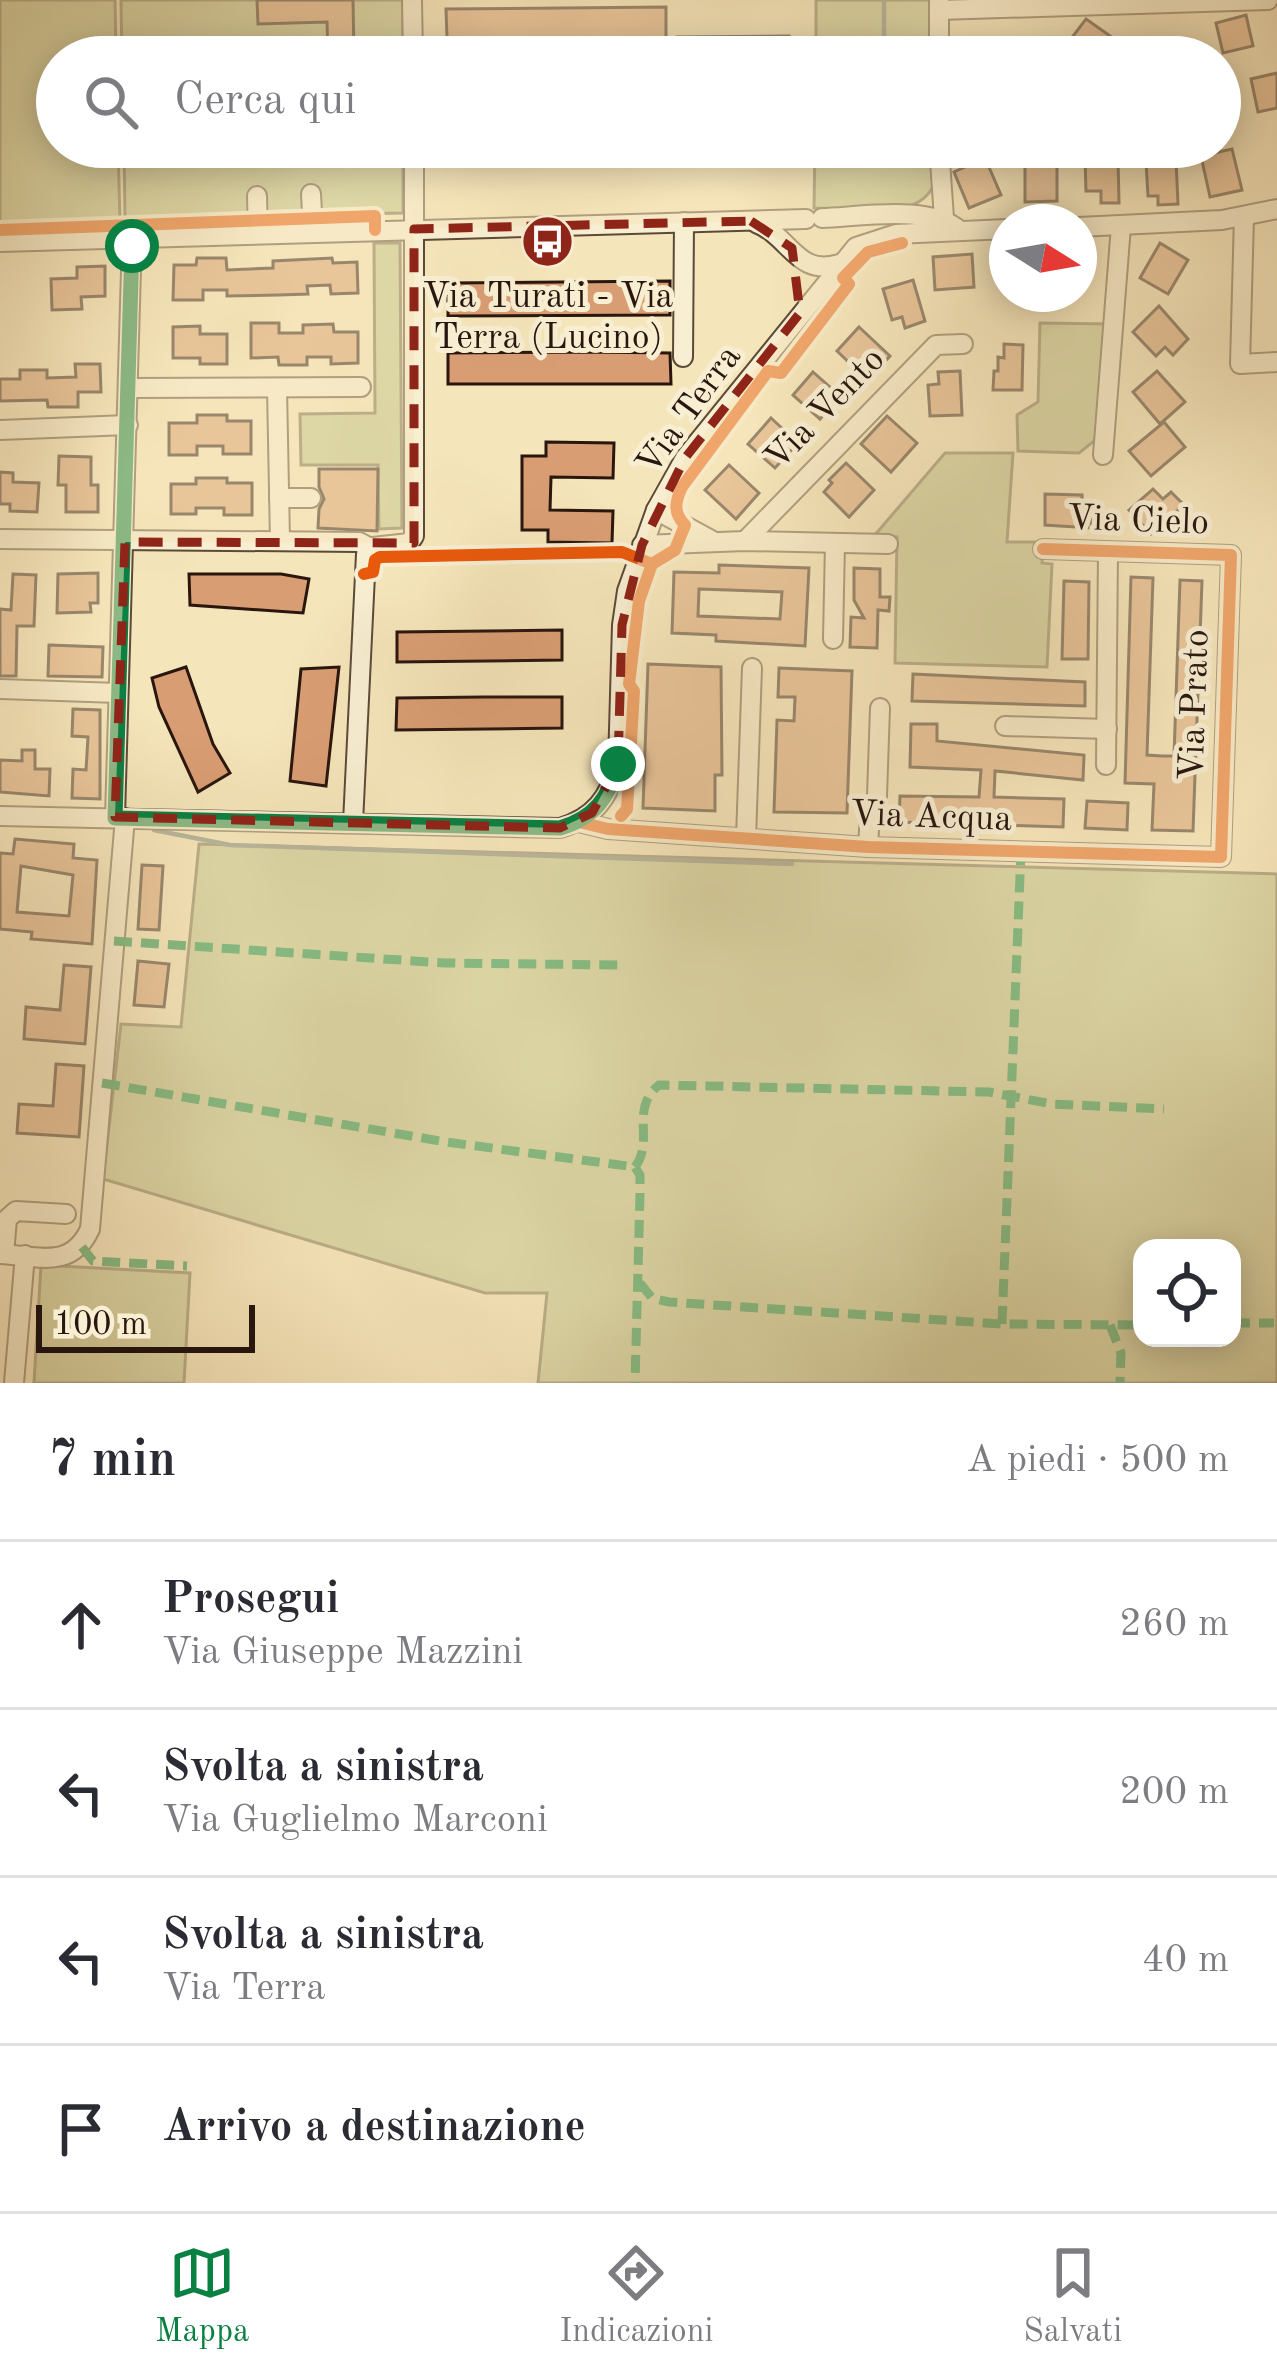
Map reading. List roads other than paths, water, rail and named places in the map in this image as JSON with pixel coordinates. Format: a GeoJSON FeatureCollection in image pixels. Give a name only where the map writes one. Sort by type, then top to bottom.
{"type":"FeatureCollection","features":[{"type":"Feature","properties":{"kind":"street"},"geometry":{"type":"LineString","coordinates":[[412,0],[413,36]]}},
{"type":"Feature","properties":{"kind":"street"},"geometry":{"type":"LineString","coordinates":[[939,36],[939,5],[1268,0]]}},
{"type":"Feature","properties":{"kind":"street"},"geometry":{"type":"LineString","coordinates":[[0,539],[359,542],[370,548],[409,543],[414,536],[414,168]]}},
{"type":"Feature","properties":{"kind":"street"},"geometry":{"type":"LineString","coordinates":[[939,168],[952,225]]}},
{"type":"Feature","properties":{"kind":"street"},"geometry":{"type":"LineString","coordinates":[[920,215],[939,181]]}},
{"type":"Feature","properties":{"kind":"street"},"geometry":{"type":"LineString","coordinates":[[311,194],[313,231]]}},
{"type":"Feature","properties":{"kind":"street"},"geometry":{"type":"LineString","coordinates":[[257,196],[258,232]]}},
{"type":"Feature","properties":{"kind":"street"},"geometry":{"type":"LineString","coordinates":[[1097,227],[1244,218],[1277,209]]}},
{"type":"Feature","properties":{"kind":"street","name":"Via Terra"},"geometry":{"type":"LineString","coordinates":[[0,242],[920,215],[952,225],[989,228]]}},
{"type":"Feature","properties":{"kind":"street"},"geometry":{"type":"LineString","coordinates":[[752,221],[775,232],[794,252],[814,267],[839,264],[838,236],[814,218],[796,228],[794,252],[802,282],[800,313]]}},
{"type":"Feature","properties":{"kind":"street"},"geometry":{"type":"LineString","coordinates":[[1244,218],[1240,364],[1277,362]]}},
{"type":"Feature","properties":{"kind":"street"},"geometry":{"type":"LineString","coordinates":[[683,357],[684,222]]}},
{"type":"Feature","properties":{"kind":"street","name":"Via Terra"},"geometry":{"type":"LineString","coordinates":[[604,800],[618,764],[627,590],[656,510],[685,458],[839,264],[869,240],[952,225]]}},
{"type":"Feature","properties":{"kind":"street"},"geometry":{"type":"LineString","coordinates":[[1103,455],[1121,226]]}},
{"type":"Feature","properties":{"kind":"street"},"geometry":{"type":"LineString","coordinates":[[66,1214],[16,1210],[7,1219],[2,1254],[73,1255],[90,1229],[120,818],[118,693],[132,236]]}},
{"type":"Feature","properties":{"kind":"street","name":"Via Vento"},"geometry":{"type":"LineString","coordinates":[[745,541],[936,345],[963,344]]}},
{"type":"Feature","properties":{"kind":"street"},"geometry":{"type":"LineString","coordinates":[[129,388],[361,387]]}},
{"type":"Feature","properties":{"kind":"street"},"geometry":{"type":"LineString","coordinates":[[277,388],[280,541]]}},
{"type":"Feature","properties":{"kind":"street"},"geometry":{"type":"LineString","coordinates":[[0,430],[128,425]]}},
{"type":"Feature","properties":{"kind":"street"},"geometry":{"type":"LineString","coordinates":[[279,498],[311,498]]}},
{"type":"Feature","properties":{"kind":"street"},"geometry":{"type":"LineString","coordinates":[[656,510],[715,542]]}},
{"type":"Feature","properties":{"kind":"street"},"geometry":{"type":"LineString","coordinates":[[833,639],[835,543]]}},
{"type":"Feature","properties":{"kind":"street"},"geometry":{"type":"LineString","coordinates":[[642,544],[887,544]]}},
{"type":"Feature","properties":{"kind":"street"},"geometry":{"type":"LineString","coordinates":[[353,823],[365,557],[370,548]]}},
{"type":"Feature","properties":{"kind":"street","name":"Via Cielo"},"geometry":{"type":"LineString","coordinates":[[1043,549],[1231,556]]}},
{"type":"Feature","properties":{"kind":"street"},"geometry":{"type":"LineString","coordinates":[[1106,765],[1108,552]]}},
{"type":"Feature","properties":{"kind":"street","name":"Via Prato"},"geometry":{"type":"LineString","coordinates":[[1222,857],[1231,556]]}},
{"type":"Feature","properties":{"kind":"street"},"geometry":{"type":"LineString","coordinates":[[746,838],[752,668]]}},
{"type":"Feature","properties":{"kind":"street"},"geometry":{"type":"LineString","coordinates":[[0,688],[118,693]]}},
{"type":"Feature","properties":{"kind":"street"},"geometry":{"type":"LineString","coordinates":[[868,847],[870,813],[877,796],[880,708]]}},
{"type":"Feature","properties":{"kind":"street"},"geometry":{"type":"LineString","coordinates":[[1005,726],[1107,729]]}},
{"type":"Feature","properties":{"kind":"street"},"geometry":{"type":"LineString","coordinates":[[579,822],[604,800],[638,831]]}},
{"type":"Feature","properties":{"kind":"street","name":"Via Acqua"},"geometry":{"type":"LineString","coordinates":[[0,816],[560,828],[579,822],[638,831],[868,847],[1222,857]]}},
{"type":"Feature","properties":{"kind":"street"},"geometry":{"type":"LineString","coordinates":[[14,1383],[25,1255]]}},
{"type":"Feature","properties":{"kind":"waterway"},"geometry":{"type":"LineString","coordinates":[[884,0],[884,36]]}},
{"type":"Feature","properties":{"kind":"waterway"},"geometry":{"type":"LineString","coordinates":[[154,830],[230,845],[792,864]]}},
{"type":"Feature","properties":{"kind":"place","name":"Via Turati - Via Terra (Lucino)"},"geometry":{"type":"Point","coordinates":[548,242]}}]}
